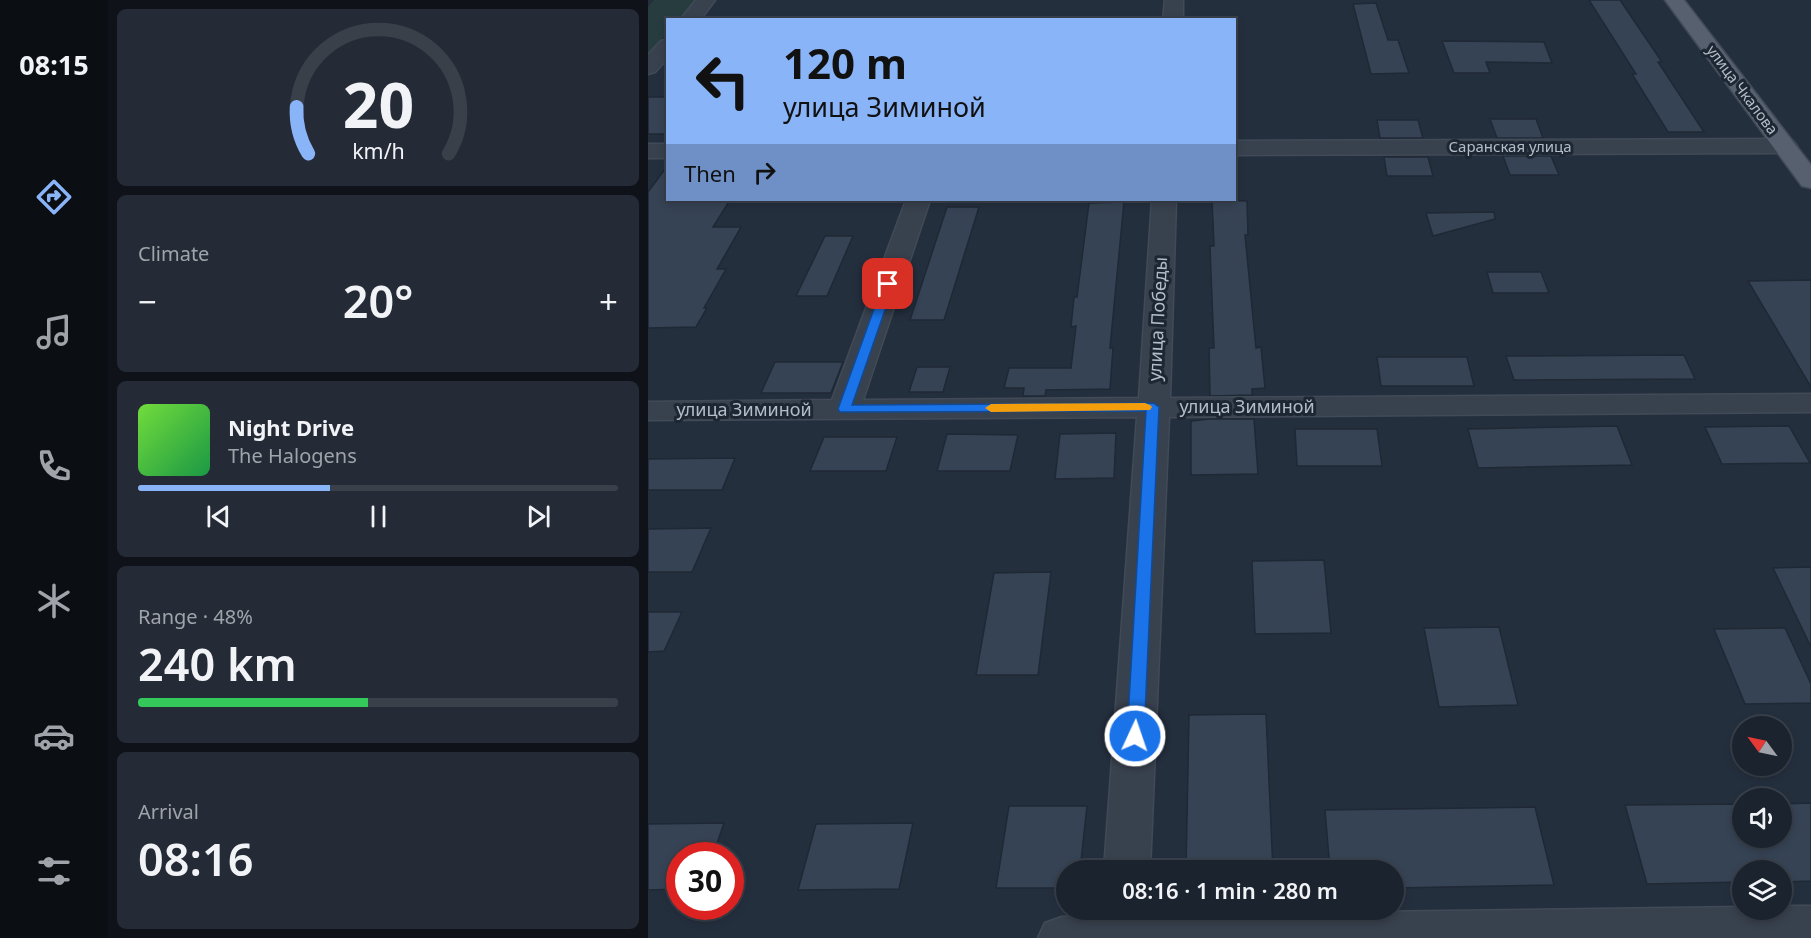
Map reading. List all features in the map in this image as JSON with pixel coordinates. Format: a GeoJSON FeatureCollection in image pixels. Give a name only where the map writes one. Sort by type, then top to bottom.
{"type":"FeatureCollection","features":[{"type":"Feature","properties":{"kind":"main road","name":"улица Чкалова"},"geometry":{"type":"LineString","coordinates":[[1674,0],[1811,181]]}},
{"type":"Feature","properties":{"kind":"street"},"geometry":{"type":"LineString","coordinates":[[691,18],[706,0]]}},
{"type":"Feature","properties":{"kind":"street"},"geometry":{"type":"LineString","coordinates":[[1173,18],[1174,0]]}},
{"type":"Feature","properties":{"kind":"street"},"geometry":{"type":"LineString","coordinates":[[648,68],[666,47]]}},
{"type":"Feature","properties":{"kind":"street","name":"Саранская улица"},"geometry":{"type":"LineString","coordinates":[[1236,148],[1785,146]]}},
{"type":"Feature","properties":{"kind":"street"},"geometry":{"type":"LineString","coordinates":[[648,151],[666,151]]}},
{"type":"Feature","properties":{"kind":"street"},"geometry":{"type":"LineString","coordinates":[[844,409],[918,201]]}},
{"type":"Feature","properties":{"kind":"street","name":"улица Победы"},"geometry":{"type":"LineString","coordinates":[[1128,860],[1145,581],[1164,201]]}},
{"type":"Feature","properties":{"kind":"street","name":"улица Зиминой"},"geometry":{"type":"LineString","coordinates":[[648,411],[1811,403]]}},
{"type":"Feature","properties":{"kind":"street"},"geometry":{"type":"LineString","coordinates":[[1122,938],[1123,920]]}},
{"type":"Feature","properties":{"kind":"street"},"geometry":{"type":"LineString","coordinates":[[1062,938],[1811,927]]}},
{"type":"Feature","properties":{"kind":"green space"},"geometry":{"type":"Polygon","coordinates":[[[654,0],[696,0],[680,18],[666,18],[666,34],[648,55],[648,7],[654,0]]]}},
{"type":"Feature","properties":{"kind":"building"},"geometry":{"type":"Polygon","coordinates":[[[1589,0],[1620,0],[1662,62],[1658,62],[1704,132],[1668,132],[1632,74],[1636,74],[1589,0]]]}},
{"type":"Feature","properties":{"kind":"building"},"geometry":{"type":"Polygon","coordinates":[[[1376,3],[1388,40],[1398,40],[1409,73],[1371,74],[1353,4],[1376,3]]]}},
{"type":"Feature","properties":{"kind":"building"},"geometry":{"type":"Polygon","coordinates":[[[1442,41],[1544,42],[1552,63],[1486,62],[1490,73],[1454,73],[1442,41]]]}},
{"type":"Feature","properties":{"kind":"building"},"geometry":{"type":"Polygon","coordinates":[[[648,97],[666,97],[666,134],[648,134],[648,97]]]}},
{"type":"Feature","properties":{"kind":"building"},"geometry":{"type":"Polygon","coordinates":[[[1490,119],[1536,119],[1543,138],[1497,138],[1490,119]]]}},
{"type":"Feature","properties":{"kind":"building"},"geometry":{"type":"Polygon","coordinates":[[[1377,120],[1418,120],[1423,138],[1380,138],[1377,120]]]}},
{"type":"Feature","properties":{"kind":"building"},"geometry":{"type":"Polygon","coordinates":[[[1503,156],[1551,156],[1559,175],[1510,175],[1503,156]]]}},
{"type":"Feature","properties":{"kind":"building"},"geometry":{"type":"Polygon","coordinates":[[[1384,157],[1428,157],[1433,176],[1387,176],[1384,157]]]}},
{"type":"Feature","properties":{"kind":"building"},"geometry":{"type":"Polygon","coordinates":[[[666,168],[666,201],[729,201],[713,227],[741,227],[717,269],[726,269],[696,327],[648,328],[648,192],[666,168]]]}},
{"type":"Feature","properties":{"kind":"building"},"geometry":{"type":"Polygon","coordinates":[[[1212,201],[1247,201],[1248,235],[1245,235],[1256,348],[1261,347],[1265,388],[1252,389],[1252,395],[1210,396],[1209,348],[1214,348],[1210,246],[1214,246],[1212,201]]]}},
{"type":"Feature","properties":{"kind":"building"},"geometry":{"type":"Polygon","coordinates":[[[1124,202],[1110,348],[1113,348],[1110,389],[1046,390],[1045,396],[1023,396],[1024,388],[1004,388],[1009,368],[1071,368],[1076,326],[1071,327],[1074,297],[1077,297],[1089,203],[1124,202]]]}},
{"type":"Feature","properties":{"kind":"building"},"geometry":{"type":"Polygon","coordinates":[[[947,207],[979,207],[944,320],[910,320],[947,207]]]}},
{"type":"Feature","properties":{"kind":"building"},"geometry":{"type":"Polygon","coordinates":[[[1494,212],[1495,219],[1433,236],[1426,213],[1494,212]]]}},
{"type":"Feature","properties":{"kind":"building"},"geometry":{"type":"Polygon","coordinates":[[[825,236],[853,236],[827,296],[796,296],[825,236]]]}},
{"type":"Feature","properties":{"kind":"building"},"geometry":{"type":"Polygon","coordinates":[[[1487,272],[1541,272],[1549,293],[1493,293],[1487,272]]]}},
{"type":"Feature","properties":{"kind":"building"},"geometry":{"type":"Polygon","coordinates":[[[1811,280],[1811,387],[1748,281],[1811,280]]]}},
{"type":"Feature","properties":{"kind":"building"},"geometry":{"type":"Polygon","coordinates":[[[1684,355],[1695,379],[1514,380],[1506,356],[1684,355]]]}},
{"type":"Feature","properties":{"kind":"building"},"geometry":{"type":"Polygon","coordinates":[[[1377,357],[1467,357],[1474,386],[1381,386],[1377,357]]]}},
{"type":"Feature","properties":{"kind":"building"},"geometry":{"type":"Polygon","coordinates":[[[775,362],[843,362],[831,393],[761,393],[775,362]]]}},
{"type":"Feature","properties":{"kind":"building"},"geometry":{"type":"Polygon","coordinates":[[[917,367],[950,367],[943,392],[909,392],[917,367]]]}},
{"type":"Feature","properties":{"kind":"building"},"geometry":{"type":"Polygon","coordinates":[[[1254,419],[1258,474],[1191,475],[1191,421],[1254,419]]]}},
{"type":"Feature","properties":{"kind":"building"},"geometry":{"type":"Polygon","coordinates":[[[1617,426],[1632,465],[1478,468],[1468,429],[1617,426]]]}},
{"type":"Feature","properties":{"kind":"building"},"geometry":{"type":"Polygon","coordinates":[[[1789,426],[1810,463],[1722,464],[1705,427],[1789,426]]]}},
{"type":"Feature","properties":{"kind":"building"},"geometry":{"type":"Polygon","coordinates":[[[1295,429],[1377,429],[1382,466],[1297,466],[1295,429]]]}},
{"type":"Feature","properties":{"kind":"building"},"geometry":{"type":"Polygon","coordinates":[[[1116,433],[1114,478],[1055,479],[1060,434],[1116,433]]]}},
{"type":"Feature","properties":{"kind":"building"},"geometry":{"type":"Polygon","coordinates":[[[947,434],[1018,435],[1010,471],[937,471],[947,434]]]}},
{"type":"Feature","properties":{"kind":"building"},"geometry":{"type":"Polygon","coordinates":[[[824,437],[897,437],[886,471],[810,471],[824,437]]]}},
{"type":"Feature","properties":{"kind":"building"},"geometry":{"type":"Polygon","coordinates":[[[735,458],[722,490],[648,490],[648,459],[735,458]]]}},
{"type":"Feature","properties":{"kind":"building"},"geometry":{"type":"Polygon","coordinates":[[[711,528],[692,572],[648,572],[648,529],[711,528]]]}},
{"type":"Feature","properties":{"kind":"building"},"geometry":{"type":"Polygon","coordinates":[[[1324,560],[1331,633],[1255,634],[1252,561],[1324,560]]]}},
{"type":"Feature","properties":{"kind":"building"},"geometry":{"type":"Polygon","coordinates":[[[1811,567],[1811,647],[1773,568],[1811,567]]]}},
{"type":"Feature","properties":{"kind":"building"},"geometry":{"type":"Polygon","coordinates":[[[1051,572],[1038,675],[976,675],[994,573],[1051,572]]]}},
{"type":"Feature","properties":{"kind":"building"},"geometry":{"type":"Polygon","coordinates":[[[648,612],[682,612],[664,651],[648,652],[648,612]]]}},
{"type":"Feature","properties":{"kind":"building"},"geometry":{"type":"Polygon","coordinates":[[[1499,627],[1518,705],[1439,707],[1424,628],[1499,627]]]}},
{"type":"Feature","properties":{"kind":"building"},"geometry":{"type":"Polygon","coordinates":[[[1785,628],[1811,684],[1811,703],[1745,704],[1714,629],[1785,628]]]}},
{"type":"Feature","properties":{"kind":"building"},"geometry":{"type":"Polygon","coordinates":[[[1266,714],[1273,860],[1186,860],[1189,715],[1266,714]]]}},
{"type":"Feature","properties":{"kind":"building"},"geometry":{"type":"Polygon","coordinates":[[[1811,803],[1811,881],[1792,882],[1792,860],[1732,860],[1732,882],[1647,884],[1625,805],[1732,804],[1732,848],[1792,848],[1792,804],[1811,803]]]}},
{"type":"Feature","properties":{"kind":"building"},"geometry":{"type":"Polygon","coordinates":[[[1009,806],[1087,806],[1081,860],[1056,860],[1056,888],[996,888],[1009,806]]]}},
{"type":"Feature","properties":{"kind":"building"},"geometry":{"type":"Polygon","coordinates":[[[1535,807],[1554,885],[1404,888],[1404,860],[1329,860],[1325,810],[1535,807]]]}},
{"type":"Feature","properties":{"kind":"building"},"geometry":{"type":"Polygon","coordinates":[[[724,823],[717,842],[666,842],[666,889],[648,890],[648,824],[724,823]]]}},
{"type":"Feature","properties":{"kind":"building"},"geometry":{"type":"Polygon","coordinates":[[[913,823],[899,889],[798,890],[816,824],[913,823]]]}},
{"type":"Feature","properties":{"kind":"slow traffic"},"geometry":{"type":"LineString","coordinates":[[991,408],[1145,407]]}},
{"type":"Feature","properties":{"kind":"route"},"geometry":{"type":"LineString","coordinates":[[888,284],[844,409],[1153,407],[1135,736]]}}]}
